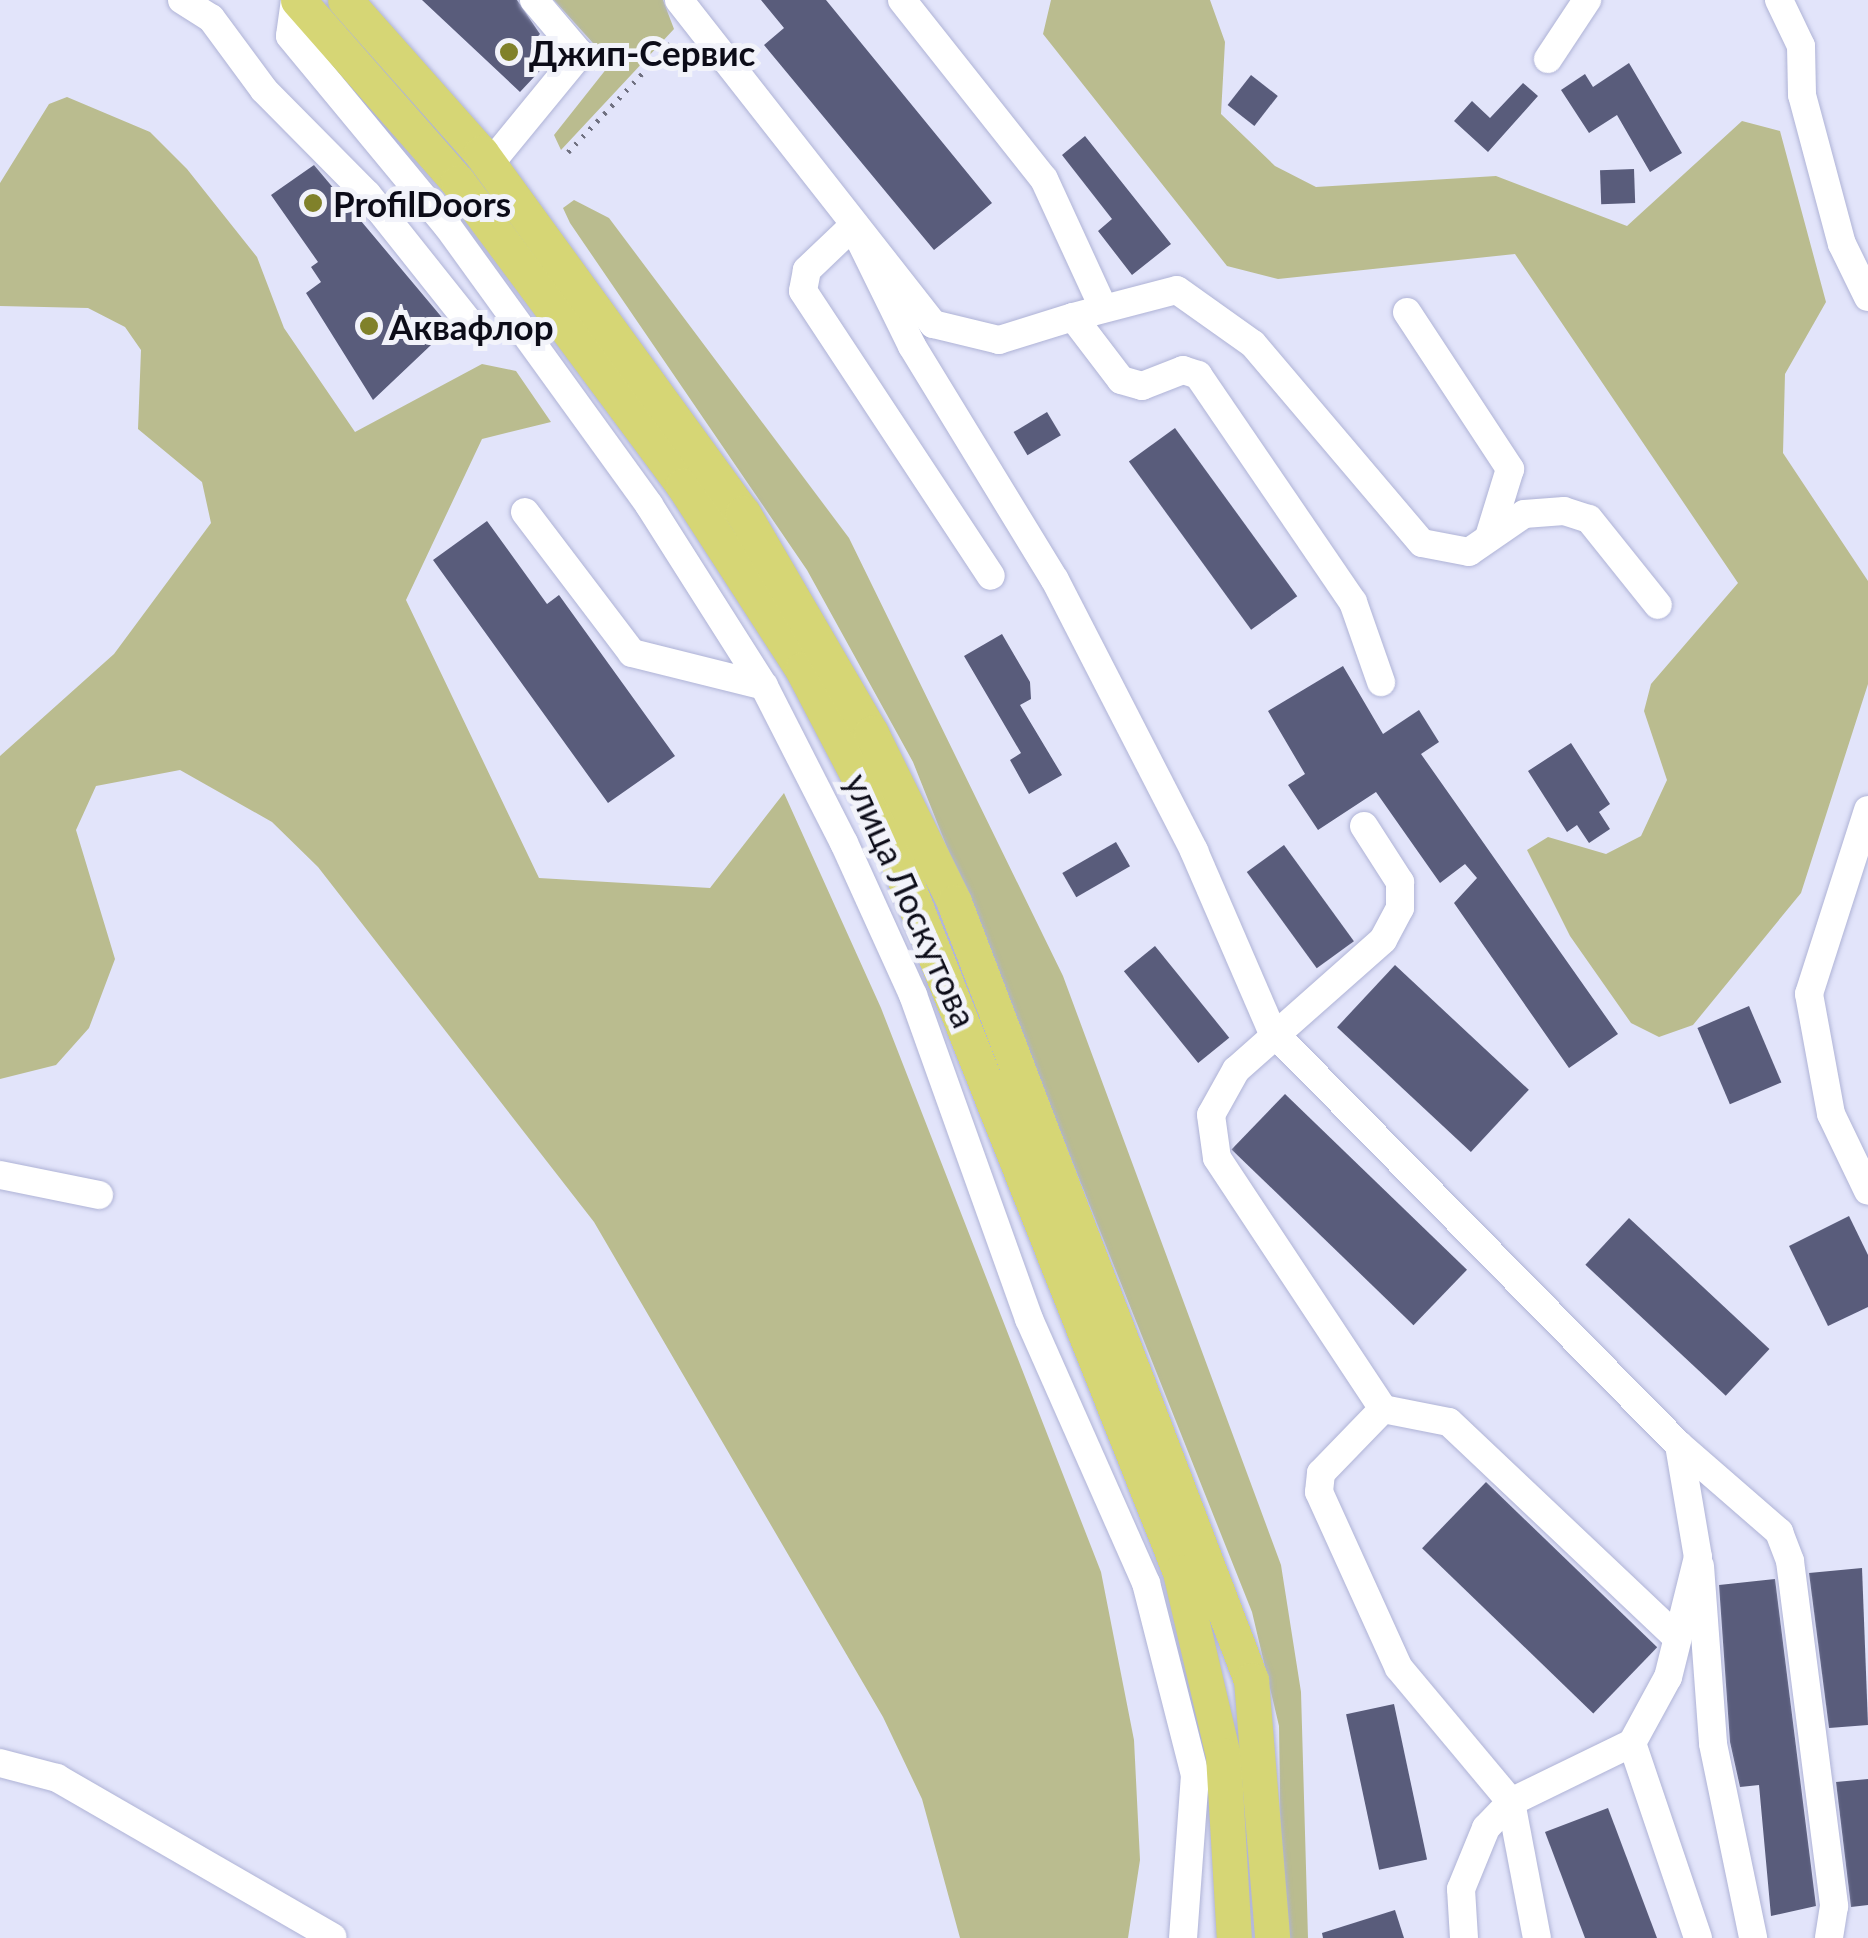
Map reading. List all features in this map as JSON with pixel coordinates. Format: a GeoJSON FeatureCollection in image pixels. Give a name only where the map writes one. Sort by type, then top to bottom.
{"type":"FeatureCollection","features":[{"type":"Feature","properties":{"kind":"main road","name":"улица Лоскутова"},"geometry":{"type":"LineString","coordinates":[[296,0],[458,182],[682,485],[802,668],[882,822],[1180,1572],[1223,1755],[1234,1938]]}},
{"type":"Feature","properties":{"kind":"main road","name":"улица Лоскутова"},"geometry":{"type":"LineString","coordinates":[[344,0],[489,165],[743,513],[871,733],[954,902],[1251,1680],[1272,1938]]}},
{"type":"Feature","properties":{"kind":"street"},"geometry":{"type":"LineString","coordinates":[[182,0],[211,18],[468,322]]}},
{"type":"Feature","properties":{"kind":"street"},"geometry":{"type":"LineString","coordinates":[[296,0],[290,36],[448,226],[649,505],[764,686],[913,996],[1029,1319],[1146,1583],[1195,1775],[1184,1938]]}},
{"type":"Feature","properties":{"kind":"street"},"geometry":{"type":"LineString","coordinates":[[489,165],[580,54],[534,0]]}},
{"type":"Feature","properties":{"kind":"street"},"geometry":{"type":"LineString","coordinates":[[902,0],[1044,179],[1102,305]]}},
{"type":"Feature","properties":{"kind":"street"},"geometry":{"type":"LineString","coordinates":[[1548,59],[1587,0]]}},
{"type":"Feature","properties":{"kind":"street"},"geometry":{"type":"LineString","coordinates":[[1778,0],[1800,46],[1802,95],[1842,244],[1868,297]]}},
{"type":"Feature","properties":{"kind":"street"},"geometry":{"type":"LineString","coordinates":[[686,9],[852,226],[933,324],[999,340],[1156,290],[1204,305],[1254,344],[1422,543],[1448,554],[1489,538],[1524,514],[1589,519],[1658,606]]}},
{"type":"Feature","properties":{"kind":"street"},"geometry":{"type":"LineString","coordinates":[[852,226],[806,270],[803,290],[991,576]]}},
{"type":"Feature","properties":{"kind":"street"},"geometry":{"type":"LineString","coordinates":[[852,226],[912,346],[1072,612],[1272,1030],[1679,1445],[1779,1532],[1790,1561],[1834,1906],[1830,1938]]}},
{"type":"Feature","properties":{"kind":"street"},"geometry":{"type":"LineString","coordinates":[[1407,312],[1510,469],[1489,538]]}},
{"type":"Feature","properties":{"kind":"street"},"geometry":{"type":"LineString","coordinates":[[1073,317],[1122,380],[1142,386],[1183,370],[1198,375],[1352,602],[1381,682]]}},
{"type":"Feature","properties":{"kind":"street"},"geometry":{"type":"LineString","coordinates":[[525,512],[632,653],[764,686]]}},
{"type":"Feature","properties":{"kind":"street"},"geometry":{"type":"LineString","coordinates":[[1868,810],[1809,994],[1830,1114],[1868,1191]]}},
{"type":"Feature","properties":{"kind":"street"},"geometry":{"type":"LineString","coordinates":[[1364,826],[1400,882],[1400,908],[1383,940],[1272,1030],[1211,1115],[1216,1158],[1383,1409],[1449,1422],[1674,1635]]}},
{"type":"Feature","properties":{"kind":"street"},"geometry":{"type":"LineString","coordinates":[[0,1175],[98,1195]]}},
{"type":"Feature","properties":{"kind":"street"},"geometry":{"type":"LineString","coordinates":[[1383,1409],[1320,1473],[1319,1492],[1399,1668],[1510,1802],[1537,1938]]}},
{"type":"Feature","properties":{"kind":"street"},"geometry":{"type":"LineString","coordinates":[[1679,1445],[1698,1557],[1713,1744],[1753,1938]]}},
{"type":"Feature","properties":{"kind":"street"},"geometry":{"type":"LineString","coordinates":[[1464,1938],[1460,1889],[1473,1852],[1510,1802],[1632,1742],[1668,1676],[1674,1635],[1698,1557]]}},
{"type":"Feature","properties":{"kind":"street"},"geometry":{"type":"LineString","coordinates":[[1632,1742],[1698,1938]]}},
{"type":"Feature","properties":{"kind":"street"},"geometry":{"type":"LineString","coordinates":[[0,1763],[57,1778],[332,1937]]}},
{"type":"Feature","properties":{"kind":"path"},"geometry":{"type":"LineString","coordinates":[[568,152],[686,9]]}},
{"type":"Feature","properties":{"kind":"green space"},"geometry":{"type":"Polygon","coordinates":[[[554,0],[663,0],[674,29],[561,150],[554,135],[611,63],[554,0]]]}},
{"type":"Feature","properties":{"kind":"green space"},"geometry":{"type":"Polygon","coordinates":[[[1051,0],[1210,0],[1225,42],[1221,114],[1275,166],[1316,187],[1496,176],[1627,226],[1742,121],[1780,131],[1826,302],[1785,374],[1783,453],[1868,581],[1868,684],[1801,893],[1693,1025],[1659,1037],[1631,1023],[1570,936],[1527,850],[1548,837],[1606,854],[1641,836],[1667,780],[1644,711],[1651,684],[1738,583],[1515,254],[1278,279],[1227,266],[1043,34],[1051,0]]]}},
{"type":"Feature","properties":{"kind":"green space"},"geometry":{"type":"Polygon","coordinates":[[[67,97],[150,132],[187,169],[257,257],[284,328],[355,432],[482,364],[516,371],[551,422],[482,439],[406,600],[539,878],[710,888],[784,793],[881,1008],[1101,1572],[1134,1740],[1140,1860],[1128,1938],[960,1938],[922,1799],[883,1717],[594,1222],[318,867],[272,822],[180,770],[96,786],[76,830],[115,959],[89,1028],[56,1065],[0,1079],[0,756],[114,654],[211,523],[202,482],[138,429],[141,350],[125,327],[88,308],[0,306],[0,183],[49,104],[67,97]]]}},
{"type":"Feature","properties":{"kind":"green space"},"geometry":{"type":"Polygon","coordinates":[[[574,200],[609,218],[849,538],[1063,976],[1281,1565],[1301,1692],[1308,1938],[1282,1938],[1279,1726],[1252,1612],[913,762],[807,570],[570,223],[563,208],[574,200]]]}},
{"type":"Feature","properties":{"kind":"building","name":"Джип-Сервис"},"geometry":{"type":"Polygon","coordinates":[[[422,0],[517,0],[540,34],[531,44],[549,61],[520,92],[422,0]]]}},
{"type":"Feature","properties":{"kind":"building"},"geometry":{"type":"Polygon","coordinates":[[[761,0],[826,0],[992,203],[934,250],[764,45],[784,28],[761,0]]]}},
{"type":"Feature","properties":{"kind":"building"},"geometry":{"type":"Polygon","coordinates":[[[1629,63],[1682,153],[1650,172],[1617,115],[1589,133],[1561,90],[1585,74],[1593,87],[1629,63]]]}},
{"type":"Feature","properties":{"kind":"building"},"geometry":{"type":"Polygon","coordinates":[[[1251,75],[1278,96],[1254,126],[1228,105],[1251,75]]]}},
{"type":"Feature","properties":{"kind":"building"},"geometry":{"type":"Polygon","coordinates":[[[1523,83],[1538,96],[1488,152],[1454,121],[1472,101],[1490,118],[1523,83]]]}},
{"type":"Feature","properties":{"kind":"building"},"geometry":{"type":"Polygon","coordinates":[[[1085,136],[1171,244],[1132,275],[1098,231],[1112,219],[1062,155],[1085,136]]]}},
{"type":"Feature","properties":{"kind":"building"},"geometry":{"type":"Polygon","coordinates":[[[314,165],[450,327],[373,400],[306,293],[321,282],[311,267],[318,262],[271,195],[314,165]]]}},
{"type":"Feature","properties":{"kind":"building"},"geometry":{"type":"Polygon","coordinates":[[[1634,169],[1635,203],[1601,204],[1600,170],[1634,169]]]}},
{"type":"Feature","properties":{"kind":"building"},"geometry":{"type":"Polygon","coordinates":[[[1047,412],[1061,435],[1027,455],[1014,432],[1047,412]]]}},
{"type":"Feature","properties":{"kind":"building"},"geometry":{"type":"Polygon","coordinates":[[[1175,428],[1297,596],[1251,630],[1129,462],[1175,428]]]}},
{"type":"Feature","properties":{"kind":"building"},"geometry":{"type":"Polygon","coordinates":[[[487,521],[547,604],[559,595],[675,756],[608,803],[433,560],[487,521]]]}},
{"type":"Feature","properties":{"kind":"building"},"geometry":{"type":"Polygon","coordinates":[[[1002,634],[1030,682],[1031,699],[1020,705],[1062,775],[1029,794],[1010,760],[1021,753],[964,656],[1002,634]]]}},
{"type":"Feature","properties":{"kind":"building"},"geometry":{"type":"Polygon","coordinates":[[[1343,666],[1383,734],[1419,710],[1439,742],[1421,754],[1618,1034],[1569,1068],[1454,903],[1477,878],[1465,864],[1440,883],[1376,792],[1318,830],[1288,785],[1305,774],[1268,711],[1343,666]]]}},
{"type":"Feature","properties":{"kind":"building"},"geometry":{"type":"Polygon","coordinates":[[[1571,743],[1610,804],[1599,812],[1610,829],[1589,843],[1577,825],[1567,832],[1528,771],[1571,743]]]}},
{"type":"Feature","properties":{"kind":"building"},"geometry":{"type":"Polygon","coordinates":[[[1116,842],[1130,866],[1076,897],[1062,873],[1116,842]]]}},
{"type":"Feature","properties":{"kind":"building"},"geometry":{"type":"Polygon","coordinates":[[[1284,845],[1354,941],[1317,968],[1247,872],[1284,845]]]}},
{"type":"Feature","properties":{"kind":"building"},"geometry":{"type":"Polygon","coordinates":[[[1155,946],[1229,1038],[1198,1063],[1124,971],[1155,946]]]}},
{"type":"Feature","properties":{"kind":"building"},"geometry":{"type":"Polygon","coordinates":[[[1395,965],[1529,1090],[1471,1152],[1337,1027],[1395,965]]]}},
{"type":"Feature","properties":{"kind":"building"},"geometry":{"type":"Polygon","coordinates":[[[1749,1006],[1781,1082],[1730,1104],[1697,1028],[1749,1006]]]}},
{"type":"Feature","properties":{"kind":"building"},"geometry":{"type":"Polygon","coordinates":[[[1285,1094],[1467,1270],[1414,1325],[1232,1149],[1285,1094]]]}},
{"type":"Feature","properties":{"kind":"building"},"geometry":{"type":"Polygon","coordinates":[[[1849,1216],[1868,1255],[1868,1307],[1828,1326],[1789,1246],[1849,1216]]]}},
{"type":"Feature","properties":{"kind":"building"},"geometry":{"type":"Polygon","coordinates":[[[1629,1218],[1769,1349],[1726,1396],[1585,1265],[1629,1218]]]}},
{"type":"Feature","properties":{"kind":"building"},"geometry":{"type":"Polygon","coordinates":[[[1486,1482],[1657,1647],[1593,1714],[1422,1548],[1486,1482]]]}},
{"type":"Feature","properties":{"kind":"building"},"geometry":{"type":"Polygon","coordinates":[[[1862,1568],[1868,1725],[1829,1728],[1809,1573],[1862,1568]]]}},
{"type":"Feature","properties":{"kind":"building"},"geometry":{"type":"Polygon","coordinates":[[[1775,1579],[1816,1906],[1771,1916],[1759,1785],[1740,1787],[1730,1742],[1719,1585],[1775,1579]]]}},
{"type":"Feature","properties":{"kind":"building"},"geometry":{"type":"Polygon","coordinates":[[[1394,1704],[1427,1860],[1379,1870],[1346,1714],[1394,1704]]]}},
{"type":"Feature","properties":{"kind":"building"},"geometry":{"type":"Polygon","coordinates":[[[1868,1779],[1868,1905],[1851,1907],[1836,1782],[1868,1779]]]}},
{"type":"Feature","properties":{"kind":"building"},"geometry":{"type":"Polygon","coordinates":[[[1608,1808],[1657,1938],[1585,1938],[1545,1832],[1608,1808]]]}},
{"type":"Feature","properties":{"kind":"building"},"geometry":{"type":"Polygon","coordinates":[[[1395,1910],[1404,1938],[1323,1938],[1322,1933],[1395,1910]]]}},
{"type":"Feature","properties":{"kind":"place","name":"Джип-Сервис"},"geometry":{"type":"Point","coordinates":[509,52]}},
{"type":"Feature","properties":{"kind":"place","name":"ProfilDoors"},"geometry":{"type":"Point","coordinates":[313,203]}},
{"type":"Feature","properties":{"kind":"place","name":"Аквафлор"},"geometry":{"type":"Point","coordinates":[369,326]}}]}
